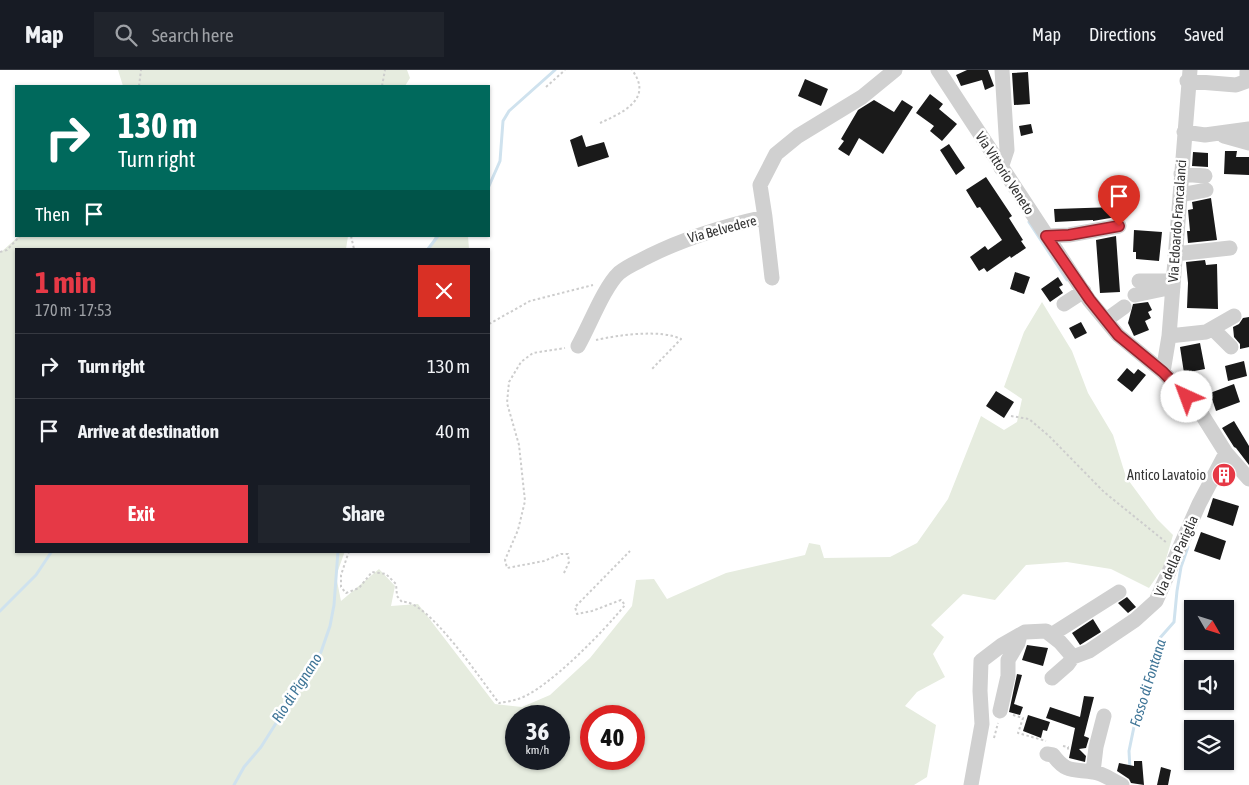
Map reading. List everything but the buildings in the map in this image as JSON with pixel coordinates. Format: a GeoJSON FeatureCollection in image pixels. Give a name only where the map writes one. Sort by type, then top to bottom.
{"type":"FeatureCollection","features":[{"type":"Feature","properties":{"kind":"street","name":"Via Belvedere"},"geometry":{"type":"LineString","coordinates":[[578,346],[611,284],[619,273],[685,239],[729,225],[765,217],[760,184],[776,154],[798,136],[862,97],[895,70]]}},
{"type":"Feature","properties":{"kind":"street","name":"Via Vittorio Veneto"},"geometry":{"type":"LineString","coordinates":[[938,70],[1046,236],[1076,296],[1106,320],[1118,335],[1163,372],[1199,410],[1226,453],[1249,479]]}},
{"type":"Feature","properties":{"kind":"street"},"geometry":{"type":"LineString","coordinates":[[1001,168],[1008,150],[1002,70]]}},
{"type":"Feature","properties":{"kind":"street"},"geometry":{"type":"LineString","coordinates":[[1188,75],[1236,84],[1247,81],[1247,72]]}},
{"type":"Feature","properties":{"kind":"street","name":"Via Edoardo Francalanci"},"geometry":{"type":"LineString","coordinates":[[1163,372],[1169,336],[1188,75]]}},
{"type":"Feature","properties":{"kind":"street"},"geometry":{"type":"LineString","coordinates":[[1184,132],[1205,135],[1249,129]]}},
{"type":"Feature","properties":{"kind":"street"},"geometry":{"type":"LineString","coordinates":[[1214,134],[1249,143]]}},
{"type":"Feature","properties":{"kind":"street"},"geometry":{"type":"LineString","coordinates":[[1180,195],[1206,183],[1181,174]]}},
{"type":"Feature","properties":{"kind":"street"},"geometry":{"type":"LineString","coordinates":[[765,217],[772,278]]}},
{"type":"Feature","properties":{"kind":"street"},"geometry":{"type":"LineString","coordinates":[[1046,236],[1069,235],[1119,226]]}},
{"type":"Feature","properties":{"kind":"street"},"geometry":{"type":"LineString","coordinates":[[1175,254],[1230,248]]}},
{"type":"Feature","properties":{"kind":"street"},"geometry":{"type":"LineString","coordinates":[[1137,288],[1173,284]]}},
{"type":"Feature","properties":{"kind":"street"},"geometry":{"type":"LineString","coordinates":[[1106,320],[1124,307]]}},
{"type":"Feature","properties":{"kind":"street"},"geometry":{"type":"LineString","coordinates":[[1169,336],[1206,332],[1234,316]]}},
{"type":"Feature","properties":{"kind":"street"},"geometry":{"type":"LineString","coordinates":[[1212,328],[1232,347]]}},
{"type":"Feature","properties":{"kind":"street","name":"Via della Pariglia"},"geometry":{"type":"LineString","coordinates":[[1073,657],[1089,651],[1135,620],[1156,601],[1199,504],[1226,453]]}},
{"type":"Feature","properties":{"kind":"street"},"geometry":{"type":"LineString","coordinates":[[1051,635],[1119,592]]}},
{"type":"Feature","properties":{"kind":"street"},"geometry":{"type":"LineString","coordinates":[[971,785],[982,724],[980,691],[982,660],[1025,632],[1046,631],[1073,657],[1052,678]]}},
{"type":"Feature","properties":{"kind":"street"},"geometry":{"type":"LineString","coordinates":[[1000,712],[1008,676],[1008,660],[1018,643],[1020,635]]}},
{"type":"Feature","properties":{"kind":"street"},"geometry":{"type":"LineString","coordinates":[[1093,772],[1096,746],[1107,718]]}},
{"type":"Feature","properties":{"kind":"street"},"geometry":{"type":"LineString","coordinates":[[1049,748],[1060,766],[1070,770],[1093,772],[1122,785]]}},
{"type":"Feature","properties":{"kind":"path"},"geometry":{"type":"LineString","coordinates":[[139,85],[141,70]]}},
{"type":"Feature","properties":{"kind":"path"},"geometry":{"type":"LineString","coordinates":[[382,85],[385,70]]}},
{"type":"Feature","properties":{"kind":"path"},"geometry":{"type":"LineString","coordinates":[[546,87],[565,70]]}},
{"type":"Feature","properties":{"kind":"path"},"geometry":{"type":"LineString","coordinates":[[600,123],[630,107],[638,95],[639,84],[632,70]]}},
{"type":"Feature","properties":{"kind":"path"},"geometry":{"type":"LineString","coordinates":[[0,252],[7,250],[19,237]]}},
{"type":"Feature","properties":{"kind":"path"},"geometry":{"type":"LineString","coordinates":[[490,323],[530,301],[596,285]]}},
{"type":"Feature","properties":{"kind":"path"},"geometry":{"type":"LineString","coordinates":[[564,573],[569,562],[568,554],[561,554],[544,561],[508,568],[505,560],[518,530],[525,501],[519,445],[507,403],[509,382],[520,362],[533,353],[578,346],[597,339],[651,333],[674,335],[681,339],[651,370]]}},
{"type":"Feature","properties":{"kind":"path"},"geometry":{"type":"LineString","coordinates":[[1011,416],[1029,419],[1050,436],[1104,492],[1151,532],[1179,551]]}},
{"type":"Feature","properties":{"kind":"path"},"geometry":{"type":"LineString","coordinates":[[347,553],[341,575],[341,587],[346,593],[360,588],[372,572],[386,574],[396,584],[397,596],[402,602],[407,601],[422,609],[439,625],[499,703],[519,699],[544,684],[614,619],[625,605],[621,600],[592,611],[577,614],[575,607],[630,551]]}},
{"type":"Feature","properties":{"kind":"path"},"geometry":{"type":"LineString","coordinates":[[1023,718],[1018,733],[1049,748]]}},
{"type":"Feature","properties":{"kind":"path"},"geometry":{"type":"LineString","coordinates":[[1060,745],[1068,747]]}},
{"type":"Feature","properties":{"kind":"shaded area"},"geometry":{"type":"Polygon","coordinates":[[[118,70],[407,70],[410,78],[406,85],[123,85],[118,70]]]}},
{"type":"Feature","properties":{"kind":"shaded area"},"geometry":{"type":"Polygon","coordinates":[[[18,237],[348,237],[346,248],[15,248],[15,553],[344,553],[336,576],[341,601],[379,569],[395,586],[391,606],[418,604],[495,704],[505,705],[505,770],[570,770],[570,705],[527,705],[550,695],[590,658],[632,606],[636,580],[654,579],[667,599],[726,573],[805,555],[809,543],[820,545],[824,558],[890,557],[917,543],[948,499],[981,416],[1004,430],[1017,422],[1022,399],[1004,387],[1024,332],[1042,302],[1072,351],[1088,393],[1113,435],[1126,477],[1157,519],[1173,535],[1164,566],[1149,588],[1111,569],[1067,562],[1026,565],[995,600],[963,594],[931,625],[944,637],[933,654],[945,677],[917,692],[905,706],[936,725],[927,777],[914,785],[0,785],[0,253],[18,237]]]}},
{"type":"Feature","properties":{"kind":"shaded area"},"geometry":{"type":"Polygon","coordinates":[[[435,237],[468,237],[469,248],[429,248],[435,237]]]}},
{"type":"Feature","properties":{"kind":"waterway","name":"Rio di Pignano"},"geometry":{"type":"LineString","coordinates":[[490,184],[500,161],[503,121],[509,111],[555,70]]}},
{"type":"Feature","properties":{"kind":"waterway","name":"Fosso di Fontana"},"geometry":{"type":"LineString","coordinates":[[1029,222],[1067,280]]}},
{"type":"Feature","properties":{"kind":"waterway","name":"Rio di Pignano"},"geometry":{"type":"LineString","coordinates":[[429,248],[437,237]]}},
{"type":"Feature","properties":{"kind":"waterway","name":"Fosso di Fontana"},"geometry":{"type":"LineString","coordinates":[[1130,769],[1129,751],[1136,717],[1146,684],[1157,664],[1159,639],[1174,622],[1181,567],[1188,547]]}},
{"type":"Feature","properties":{"kind":"waterway"},"geometry":{"type":"LineString","coordinates":[[0,611],[36,575],[51,553]]}},
{"type":"Feature","properties":{"kind":"waterway","name":"Rio di Pignano"},"geometry":{"type":"LineString","coordinates":[[234,785],[244,767],[261,747],[321,652],[330,626],[334,605],[338,553]]}},
{"type":"Feature","properties":{"kind":"place","name":"Antico Lavatoio"},"geometry":{"type":"Point","coordinates":[1224,475]}},
{"type":"Feature","properties":{"kind":"route"},"geometry":{"type":"LineString","coordinates":[[1119,226],[1069,235],[1046,236],[1090,300],[1118,335],[1163,372],[1187,397]]}}]}
